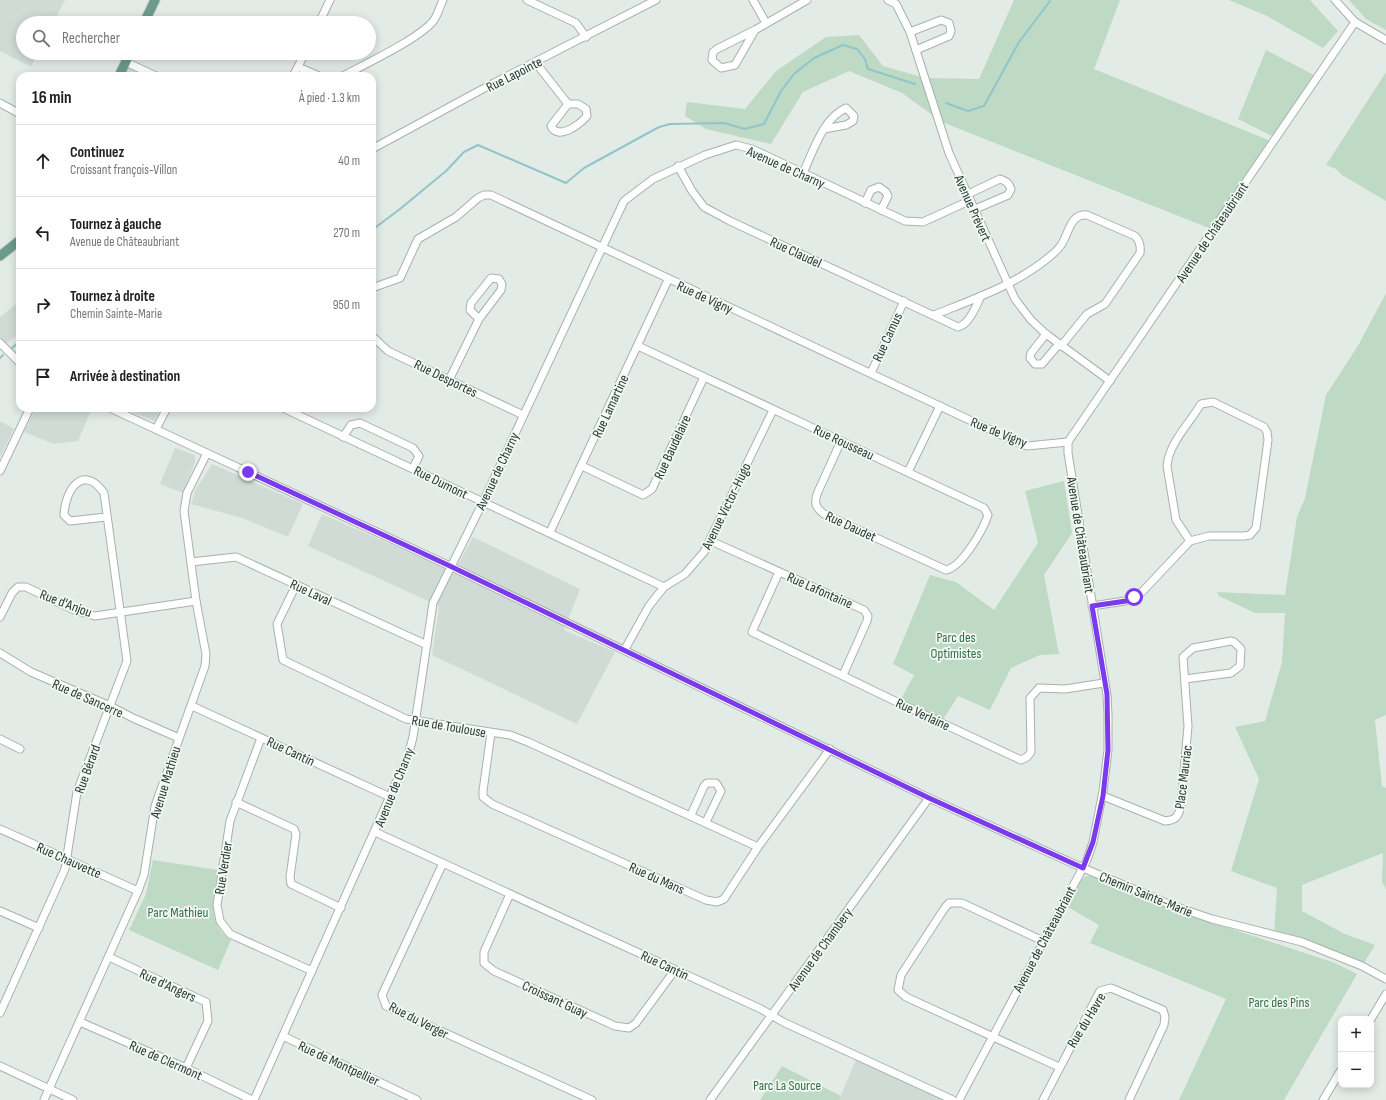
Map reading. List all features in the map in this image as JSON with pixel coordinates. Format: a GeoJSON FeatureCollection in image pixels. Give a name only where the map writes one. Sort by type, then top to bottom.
{"type":"FeatureCollection","features":[{"type":"Feature","properties":{"kind":"main road"},"geometry":{"type":"LineString","coordinates":[[147,16],[155,0]]}},
{"type":"Feature","properties":{"kind":"main road"},"geometry":{"type":"LineString","coordinates":[[121,72],[127,60]]}},
{"type":"Feature","properties":{"kind":"main road"},"geometry":{"type":"LineString","coordinates":[[0,256],[16,243]]}},
{"type":"Feature","properties":{"kind":"street"},"geometry":{"type":"LineString","coordinates":[[322,16],[330,0]]}},
{"type":"Feature","properties":{"kind":"street"},"geometry":{"type":"LineString","coordinates":[[376,57],[412,37],[429,25],[434,19],[443,0]]}},
{"type":"Feature","properties":{"kind":"street"},"geometry":{"type":"LineString","coordinates":[[527,0],[538,2],[576,23],[586,36]]}},
{"type":"Feature","properties":{"kind":"street","name":"Rue Lapointe"},"geometry":{"type":"LineString","coordinates":[[376,147],[535,62],[656,0]]}},
{"type":"Feature","properties":{"kind":"street"},"geometry":{"type":"LineString","coordinates":[[753,0],[766,23]]}},
{"type":"Feature","properties":{"kind":"street"},"geometry":{"type":"LineString","coordinates":[[755,30],[735,65],[721,68],[712,60],[713,52],[717,49],[755,30],[807,0]]}},
{"type":"Feature","properties":{"kind":"street","name":"Avenue Prévert"},"geometry":{"type":"LineString","coordinates":[[888,0],[896,4],[910,32],[941,132],[973,210],[1014,299],[1031,320],[1046,334],[1110,381]]}},
{"type":"Feature","properties":{"kind":"street"},"geometry":{"type":"LineString","coordinates":[[1335,0],[1355,22],[1386,40]]}},
{"type":"Feature","properties":{"kind":"street"},"geometry":{"type":"LineString","coordinates":[[910,32],[942,20],[949,23],[951,32],[949,36],[916,50]]}},
{"type":"Feature","properties":{"kind":"street","name":"Avenue de Châteaubriant"},"geometry":{"type":"LineString","coordinates":[[959,1100],[1083,868],[1093,842],[1103,796],[1108,750],[1108,715],[1068,453],[1068,442],[1355,22]]}},
{"type":"Feature","properties":{"kind":"street"},"geometry":{"type":"LineString","coordinates":[[132,60],[150,72]]}},
{"type":"Feature","properties":{"kind":"street"},"geometry":{"type":"LineString","coordinates":[[295,72],[302,60]]}},
{"type":"Feature","properties":{"kind":"street"},"geometry":{"type":"LineString","coordinates":[[350,72],[371,60]]}},
{"type":"Feature","properties":{"kind":"street"},"geometry":{"type":"LineString","coordinates":[[535,62],[568,104]]}},
{"type":"Feature","properties":{"kind":"street"},"geometry":{"type":"LineString","coordinates":[[298,67],[310,72]]}},
{"type":"Feature","properties":{"kind":"street"},"geometry":{"type":"LineString","coordinates":[[0,103],[16,112]]}},
{"type":"Feature","properties":{"kind":"street"},"geometry":{"type":"LineString","coordinates":[[568,104],[578,104],[586,109],[587,116],[565,132],[557,133],[551,126],[568,104]]}},
{"type":"Feature","properties":{"kind":"street"},"geometry":{"type":"LineString","coordinates":[[803,173],[824,129]]}},
{"type":"Feature","properties":{"kind":"street","name":"Avenue de Charny"},"geometry":{"type":"LineString","coordinates":[[253,1100],[390,797],[397,785],[408,756],[415,721],[433,603],[483,502],[624,201],[653,179],[678,166],[736,145],[752,150],[905,221],[923,222],[1000,179],[1007,182],[1011,190],[1008,195],[973,210]]}},
{"type":"Feature","properties":{"kind":"street","name":"Rue Claudel"},"geometry":{"type":"LineString","coordinates":[[678,166],[692,191],[704,207],[730,221],[958,327],[963,326],[981,296]]}},
{"type":"Feature","properties":{"kind":"street"},"geometry":{"type":"LineString","coordinates":[[865,203],[871,190],[879,187],[886,192],[888,196],[881,210]]}},
{"type":"Feature","properties":{"kind":"street","name":"Rue de Vigny"},"geometry":{"type":"LineString","coordinates":[[376,287],[400,278],[418,239],[456,217],[484,195],[491,195],[668,280],[1027,446],[1068,442]]}},
{"type":"Feature","properties":{"kind":"street"},"geometry":{"type":"LineString","coordinates":[[934,315],[1008,284],[1048,258],[1060,247],[1072,222],[1076,217],[1081,215],[1087,215],[1135,236],[1139,240],[1140,253],[1105,304],[1088,314],[1042,364],[1035,364],[1030,358],[1031,353],[1046,334]]}},
{"type":"Feature","properties":{"kind":"street"},"geometry":{"type":"LineString","coordinates":[[449,380],[479,319],[501,290],[502,284],[499,279],[491,278],[471,303],[470,310],[479,319]]}},
{"type":"Feature","properties":{"kind":"street","name":"Rue Lamartine"},"geometry":{"type":"LineString","coordinates":[[550,532],[668,280]]}},
{"type":"Feature","properties":{"kind":"street","name":"Rue Camus"},"geometry":{"type":"LineString","coordinates":[[871,373],[904,301]]}},
{"type":"Feature","properties":{"kind":"street","name":"Rue Desportes"},"geometry":{"type":"LineString","coordinates":[[376,340],[388,351],[523,415]]}},
{"type":"Feature","properties":{"kind":"street"},"geometry":{"type":"LineString","coordinates":[[0,343],[16,359]]}},
{"type":"Feature","properties":{"kind":"street","name":"Rue Rousseau"},"geometry":{"type":"LineString","coordinates":[[638,346],[984,508],[988,515],[981,530],[962,560],[953,569]]}},
{"type":"Feature","properties":{"kind":"street","name":"Rue Baudelaire"},"geometry":{"type":"LineString","coordinates":[[582,466],[643,495],[649,492],[652,489],[704,377]]}},
{"type":"Feature","properties":{"kind":"street"},"geometry":{"type":"LineString","coordinates":[[1092,606],[1126,601],[1142,592],[1190,541],[1209,536],[1250,535],[1256,528],[1268,432],[1264,426],[1213,402],[1201,404],[1171,449],[1168,458],[1167,466],[1176,520],[1190,541]]}},
{"type":"Feature","properties":{"kind":"street"},"geometry":{"type":"LineString","coordinates":[[908,472],[940,406]]}},
{"type":"Feature","properties":{"kind":"street","name":"Avenue Victor-Hugo"},"geometry":{"type":"LineString","coordinates":[[625,649],[649,606],[664,587],[685,574],[704,552],[711,541],[773,410]]}},
{"type":"Feature","properties":{"kind":"street"},"geometry":{"type":"LineString","coordinates":[[0,472],[28,412]]}},
{"type":"Feature","properties":{"kind":"street","name":"Chemin Sainte-Marie"},"geometry":{"type":"LineString","coordinates":[[120,412],[625,649],[929,798],[1083,868],[1171,905],[1212,919],[1302,942],[1362,966],[1386,979]]}},
{"type":"Feature","properties":{"kind":"street"},"geometry":{"type":"LineString","coordinates":[[156,429],[164,412]]}},
{"type":"Feature","properties":{"kind":"street","name":"Rue Dumont"},"geometry":{"type":"LineString","coordinates":[[291,412],[550,532],[664,587]]}},
{"type":"Feature","properties":{"kind":"street"},"geometry":{"type":"LineString","coordinates":[[344,437],[351,425],[360,423],[413,448],[419,456],[413,468]]}},
{"type":"Feature","properties":{"kind":"street","name":"Rue Daudet"},"geometry":{"type":"LineString","coordinates":[[841,441],[815,502],[817,509],[824,514],[946,570],[953,569]]}},
{"type":"Feature","properties":{"kind":"street","name":"Avenue Mathieu"},"geometry":{"type":"LineString","coordinates":[[44,1100],[138,891],[144,874],[155,806],[192,706],[206,661],[184,511],[187,493],[207,453]]}},
{"type":"Feature","properties":{"kind":"street","name":"Rue Bérard"},"geometry":{"type":"LineString","coordinates":[[0,1013],[65,869],[77,792],[127,661],[106,517],[104,493],[98,484],[87,480],[77,482],[72,487],[64,501],[64,516],[70,521],[106,517]]}},
{"type":"Feature","properties":{"kind":"street","name":"Rue Lafontaine"},"geometry":{"type":"LineString","coordinates":[[711,541],[864,610],[868,616],[867,622],[843,675]]}},
{"type":"Feature","properties":{"kind":"street","name":"Rue Laval"},"geometry":{"type":"LineString","coordinates":[[191,562],[236,557],[427,645]]}},
{"type":"Feature","properties":{"kind":"street","name":"Rue Verlaine"},"geometry":{"type":"LineString","coordinates":[[779,572],[752,632],[1021,760],[1031,752],[1030,698],[1034,692],[1039,688],[1065,688],[1104,683]]}},
{"type":"Feature","properties":{"kind":"street","name":"Rue de Toulouse"},"geometry":{"type":"LineString","coordinates":[[296,585],[277,624],[282,660],[406,719],[510,735],[528,742],[691,815],[758,847]]}},
{"type":"Feature","properties":{"kind":"street","name":"Rue d'Anjou"},"geometry":{"type":"LineString","coordinates":[[0,617],[12,593],[18,588],[26,587],[74,610],[96,616],[196,601]]}},
{"type":"Feature","properties":{"kind":"street","name":"Place Mauriac"},"geometry":{"type":"LineString","coordinates":[[1103,796],[1165,821],[1173,820],[1177,817],[1181,806],[1188,726],[1183,657],[1193,648],[1231,641],[1241,649],[1240,666],[1231,673],[1185,679]]}},
{"type":"Feature","properties":{"kind":"street","name":"Rue de Sancerre"},"geometry":{"type":"LineString","coordinates":[[0,653],[30,672],[110,706],[132,718],[179,738]]}},
{"type":"Feature","properties":{"kind":"street","name":"Rue Cantin"},"geometry":{"type":"LineString","coordinates":[[192,706],[390,797]]}},
{"type":"Feature","properties":{"kind":"street","name":"Rue du Mans"},"geometry":{"type":"LineString","coordinates":[[491,733],[483,791],[484,797],[492,804],[706,900],[717,902],[724,899],[758,847],[830,749]]}},
{"type":"Feature","properties":{"kind":"street","name":"Rue Verdier"},"geometry":{"type":"LineString","coordinates":[[261,738],[230,821],[217,905],[220,921],[230,934],[312,971]]}},
{"type":"Feature","properties":{"kind":"street"},"geometry":{"type":"LineString","coordinates":[[0,739],[20,749]]}},
{"type":"Feature","properties":{"kind":"street"},"geometry":{"type":"LineString","coordinates":[[691,815],[704,786],[707,783],[716,783],[720,791],[706,822]]}},
{"type":"Feature","properties":{"kind":"street","name":"Avenue de Chambery"},"geometry":{"type":"LineString","coordinates":[[710,1100],[929,798]]}},
{"type":"Feature","properties":{"kind":"street"},"geometry":{"type":"LineString","coordinates":[[236,802],[294,829],[296,834],[290,877],[291,884],[340,908]]}},
{"type":"Feature","properties":{"kind":"street","name":"Rue Chauvette"},"geometry":{"type":"LineString","coordinates":[[0,829],[138,891]]}},
{"type":"Feature","properties":{"kind":"street","name":"Rue Cantin"},"geometry":{"type":"LineString","coordinates":[[375,832],[773,1015],[783,1022],[953,1100]]}},
{"type":"Feature","properties":{"kind":"street","name":"Rue du Verger"},"geometry":{"type":"LineString","coordinates":[[443,863],[382,995],[386,1006],[592,1100]]}},
{"type":"Feature","properties":{"kind":"street","name":"Croissant Guay"},"geometry":{"type":"LineString","coordinates":[[510,894],[484,952],[484,963],[494,971],[615,1026],[628,1028],[636,1023],[675,970]]}},
{"type":"Feature","properties":{"kind":"street"},"geometry":{"type":"LineString","coordinates":[[1043,941],[962,903],[949,903],[944,908],[901,975],[898,990],[906,997],[1059,1067]]}},
{"type":"Feature","properties":{"kind":"street"},"geometry":{"type":"LineString","coordinates":[[0,911],[38,928]]}},
{"type":"Feature","properties":{"kind":"street","name":"Rue d'Angers"},"geometry":{"type":"LineString","coordinates":[[109,957],[206,1002],[208,1021],[186,1068]]}},
{"type":"Feature","properties":{"kind":"street","name":"Rue du Havre"},"geometry":{"type":"LineString","coordinates":[[1043,1100],[1100,991],[1111,988],[1164,1010],[1164,1025],[1129,1100]]}},
{"type":"Feature","properties":{"kind":"street"},"geometry":{"type":"LineString","coordinates":[[1373,1016],[1386,994]]}},
{"type":"Feature","properties":{"kind":"street","name":"Rue de Clermont"},"geometry":{"type":"LineString","coordinates":[[80,1022],[186,1068],[253,1100]]}},
{"type":"Feature","properties":{"kind":"street","name":"Rue de Montpellier"},"geometry":{"type":"LineString","coordinates":[[283,1036],[417,1100]]}},
{"type":"Feature","properties":{"kind":"street"},"geometry":{"type":"LineString","coordinates":[[0,1066],[72,1100]]}},
{"type":"Feature","properties":{"kind":"street"},"geometry":{"type":"LineString","coordinates":[[1324,1100],[1338,1075]]}},
{"type":"Feature","properties":{"kind":"shaded area"},"geometry":{"type":"Polygon","coordinates":[[[0,0],[65,0],[57,16],[16,16],[16,59],[0,51],[0,0]]]}},
{"type":"Feature","properties":{"kind":"shaded area"},"geometry":{"type":"Polygon","coordinates":[[[17,60],[34,60],[31,67],[17,60]]]}},
{"type":"Feature","properties":{"kind":"shaded area"},"geometry":{"type":"Polygon","coordinates":[[[126,63],[145,72],[122,72],[126,63]]]}},
{"type":"Feature","properties":{"kind":"shaded area"},"geometry":{"type":"Polygon","coordinates":[[[16,304],[16,336],[3,346],[0,343],[0,317],[16,304]]]}},
{"type":"Feature","properties":{"kind":"shaded area"},"geometry":{"type":"Polygon","coordinates":[[[34,412],[90,412],[78,441],[54,444],[24,432],[34,412]]]}},
{"type":"Feature","properties":{"kind":"shaded area"},"geometry":{"type":"Polygon","coordinates":[[[133,412],[159,412],[154,421],[133,412]]]}},
{"type":"Feature","properties":{"kind":"shaded area"},"geometry":{"type":"Polygon","coordinates":[[[0,421],[14,429],[0,457],[0,421]]]}},
{"type":"Feature","properties":{"kind":"shaded area"},"geometry":{"type":"Polygon","coordinates":[[[175,448],[195,455],[195,462],[183,493],[160,484],[175,448]]]}},
{"type":"Feature","properties":{"kind":"shaded area"},"geometry":{"type":"Polygon","coordinates":[[[212,464],[303,504],[288,537],[242,518],[191,504],[195,491],[212,464]]]}},
{"type":"Feature","properties":{"kind":"shaded area"},"geometry":{"type":"Polygon","coordinates":[[[322,514],[454,572],[473,537],[580,589],[564,630],[615,652],[577,724],[432,655],[439,606],[308,546],[322,514]]]}},
{"type":"Feature","properties":{"kind":"shaded area"},"geometry":{"type":"Polygon","coordinates":[[[857,1057],[953,1100],[839,1100],[857,1057]]]}},
{"type":"Feature","properties":{"kind":"green space"},"geometry":{"type":"Polygon","coordinates":[[[1014,0],[1120,0],[1094,69],[1273,142],[1214,230],[942,122],[902,93],[849,71],[803,92],[771,144],[706,129],[685,116],[687,102],[745,109],[776,71],[826,37],[859,35],[883,66],[925,78],[979,79],[1014,0]]]}},
{"type":"Feature","properties":{"kind":"green space"},"geometry":{"type":"Polygon","coordinates":[[[1229,0],[1310,0],[1338,31],[1323,48],[1267,16],[1229,0]]]}},
{"type":"Feature","properties":{"kind":"green space"},"geometry":{"type":"Polygon","coordinates":[[[1349,0],[1386,0],[1386,30],[1366,19],[1349,0]]]}},
{"type":"Feature","properties":{"kind":"green space"},"geometry":{"type":"Polygon","coordinates":[[[1266,50],[1314,75],[1274,137],[1238,119],[1266,50]]]}},
{"type":"Feature","properties":{"kind":"green space"},"geometry":{"type":"Polygon","coordinates":[[[1386,72],[1386,201],[1342,175],[1336,169],[1326,165],[1386,72]]]}},
{"type":"Feature","properties":{"kind":"green space"},"geometry":{"type":"Polygon","coordinates":[[[1386,293],[1386,715],[1375,720],[1382,786],[1386,788],[1386,889],[1382,882],[1383,853],[1302,885],[1302,911],[1345,934],[1375,945],[1364,963],[1341,953],[1274,935],[1277,888],[1231,871],[1259,779],[1235,727],[1265,721],[1282,662],[1285,613],[1255,613],[1219,596],[1217,592],[1285,595],[1297,517],[1305,498],[1326,395],[1359,344],[1386,293]]]}},
{"type":"Feature","properties":{"kind":"green space","name":"Parc des Optimistes"},"geometry":{"type":"Polygon","coordinates":[[[1064,481],[1072,533],[1044,575],[1059,654],[1040,655],[1011,668],[990,710],[958,696],[941,723],[899,703],[914,675],[893,664],[930,575],[956,582],[994,610],[1038,543],[1025,491],[1064,481]]]}},
{"type":"Feature","properties":{"kind":"green space","name":"Parc Mathieu"},"geometry":{"type":"Polygon","coordinates":[[[153,860],[218,870],[213,908],[214,917],[217,926],[231,940],[218,970],[129,930],[146,894],[153,860]]]}},
{"type":"Feature","properties":{"kind":"green space","name":"Parc des Pins"},"geometry":{"type":"Polygon","coordinates":[[[1092,875],[1186,914],[1335,963],[1357,974],[1284,1100],[1179,1100],[1226,999],[1090,943],[1099,925],[1066,906],[1077,886],[1084,877],[1092,875]]]}},
{"type":"Feature","properties":{"kind":"green space","name":"Parc La Source"},"geometry":{"type":"Polygon","coordinates":[[[782,1066],[841,1096],[839,1100],[760,1100],[782,1066]]]}},
{"type":"Feature","properties":{"kind":"waterway"},"geometry":{"type":"LineString","coordinates":[[946,103],[968,111],[984,106],[1019,42],[1050,1]]}},
{"type":"Feature","properties":{"kind":"waterway"},"geometry":{"type":"LineString","coordinates":[[376,227],[446,171],[464,152],[478,145],[566,183],[584,168],[659,127],[670,124],[724,123],[745,129],[764,124],[781,91],[794,74],[814,58],[843,45],[857,49],[865,59],[868,69],[915,84]]}},
{"type":"Feature","properties":{"kind":"waterway"},"geometry":{"type":"LineString","coordinates":[[12,348],[16,344]]}},
{"type":"Feature","properties":{"kind":"waterway"},"geometry":{"type":"LineString","coordinates":[[0,358],[3,355]]}},
{"type":"Feature","properties":{"kind":"route"},"geometry":{"type":"LineString","coordinates":[[248,472],[666,669],[929,798],[1083,868],[1093,842],[1103,796],[1108,750],[1107,694],[1092,606],[1126,601],[1134,597]]}}]}
